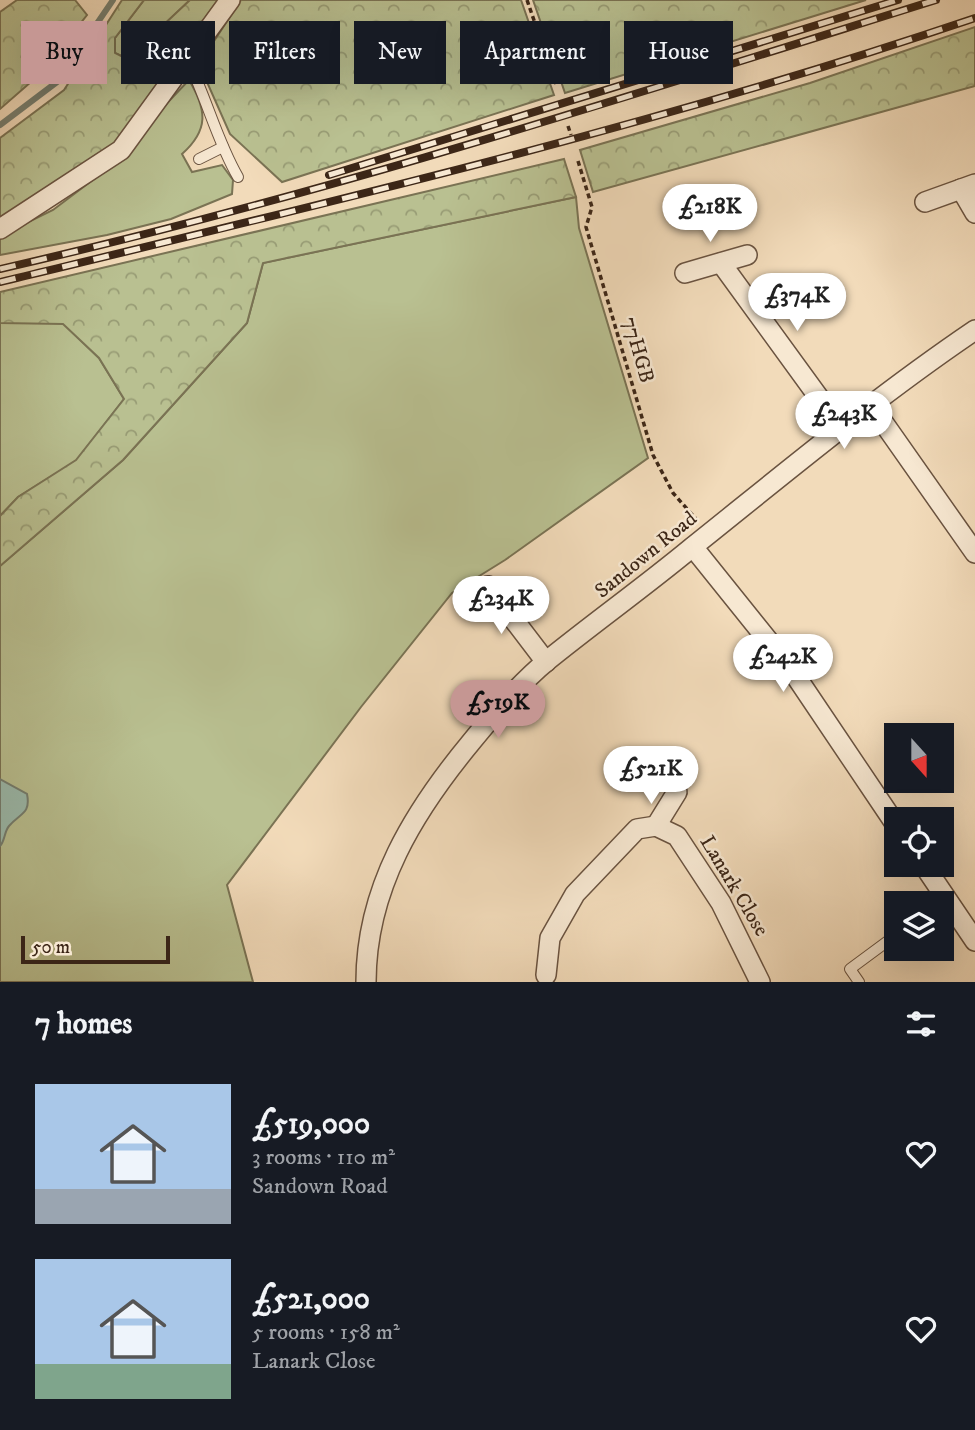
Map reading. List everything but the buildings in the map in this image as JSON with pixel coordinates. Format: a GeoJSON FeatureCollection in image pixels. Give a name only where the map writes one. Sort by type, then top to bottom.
{"type":"FeatureCollection","features":[{"type":"Feature","properties":{"kind":"street"},"geometry":{"type":"LineString","coordinates":[[215,22],[230,0]]}},
{"type":"Feature","properties":{"kind":"street"},"geometry":{"type":"LineString","coordinates":[[0,229],[121,150],[171,84]]}},
{"type":"Feature","properties":{"kind":"street"},"geometry":{"type":"LineString","coordinates":[[925,202],[968,186],[975,213]]}},
{"type":"Feature","properties":{"kind":"street"},"geometry":{"type":"LineString","coordinates":[[685,273],[747,255]]}},
{"type":"Feature","properties":{"kind":"street"},"geometry":{"type":"LineString","coordinates":[[720,262],[841,428]]}},
{"type":"Feature","properties":{"kind":"street","name":"Sandown Road"},"geometry":{"type":"LineString","coordinates":[[366,982],[366,956],[373,914],[388,870],[411,823],[449,768],[491,718],[547,662],[841,428],[975,330]]}},
{"type":"Feature","properties":{"kind":"street"},"geometry":{"type":"LineString","coordinates":[[871,405],[975,553]]}},
{"type":"Feature","properties":{"kind":"street"},"geometry":{"type":"LineString","coordinates":[[693,547],[791,669],[884,807]]}},
{"type":"Feature","properties":{"kind":"street"},"geometry":{"type":"LineString","coordinates":[[488,586],[547,662]]}},
{"type":"Feature","properties":{"kind":"street"},"geometry":{"type":"LineString","coordinates":[[546,975],[550,938],[575,894],[637,829],[656,825],[677,792]]}},
{"type":"Feature","properties":{"kind":"street","name":"Lanark Close"},"geometry":{"type":"LineString","coordinates":[[656,825],[677,836],[721,903],[760,982]]}},
{"type":"Feature","properties":{"kind":"street"},"geometry":{"type":"LineString","coordinates":[[954,915],[975,942]]}},
{"type":"Feature","properties":{"kind":"lane"},"geometry":{"type":"LineString","coordinates":[[197,84],[238,177]]}},
{"type":"Feature","properties":{"kind":"lane"},"geometry":{"type":"LineString","coordinates":[[198,159],[223,147]]}},
{"type":"Feature","properties":{"kind":"lane"},"geometry":{"type":"LineString","coordinates":[[859,982],[850,969],[884,944]]}},
{"type":"Feature","properties":{"kind":"path"},"geometry":{"type":"LineString","coordinates":[[527,0],[534,21]]}},
{"type":"Feature","properties":{"kind":"path"},"geometry":{"type":"LineString","coordinates":[[568,126],[571,135]]}},
{"type":"Feature","properties":{"kind":"path","name":"77HGB"},"geometry":{"type":"LineString","coordinates":[[578,161],[592,207],[586,227],[653,455],[673,493],[709,533]]}},
{"type":"Feature","properties":{"kind":"green space"},"geometry":{"type":"Polygon","coordinates":[[[17,0],[75,0],[87,15],[82,21],[21,21],[21,84],[29,84],[0,109],[0,12],[17,0]]]}},
{"type":"Feature","properties":{"kind":"green space"},"geometry":{"type":"Polygon","coordinates":[[[122,0],[144,0],[128,21],[121,21],[121,30],[115,38],[115,53],[121,56],[121,84],[158,84],[111,149],[0,219],[0,138],[64,90],[68,84],[107,84],[107,23],[122,0]]]}},
{"type":"Feature","properties":{"kind":"green space"},"geometry":{"type":"Polygon","coordinates":[[[144,0],[190,0],[168,21],[128,21],[144,0]]]}},
{"type":"Feature","properties":{"kind":"green space"},"geometry":{"type":"Polygon","coordinates":[[[190,0],[218,0],[203,21],[168,21],[190,0]]]}},
{"type":"Feature","properties":{"kind":"green space"},"geometry":{"type":"Polygon","coordinates":[[[241,0],[521,0],[528,21],[460,21],[460,84],[550,84],[554,95],[282,182],[230,134],[208,84],[215,84],[215,40],[241,0]]]}},
{"type":"Feature","properties":{"kind":"green space"},"geometry":{"type":"Polygon","coordinates":[[[533,0],[866,0],[733,41],[733,21],[624,21],[624,75],[610,79],[610,21],[540,21],[533,0]]]}},
{"type":"Feature","properties":{"kind":"green space"},"geometry":{"type":"Polygon","coordinates":[[[975,27],[975,86],[593,192],[580,150],[810,83],[975,27]]]}},
{"type":"Feature","properties":{"kind":"green space"},"geometry":{"type":"Polygon","coordinates":[[[121,30],[121,56],[115,53],[115,38],[121,30]]]}},
{"type":"Feature","properties":{"kind":"green space"},"geometry":{"type":"Polygon","coordinates":[[[185,84],[191,84],[202,110],[201,128],[182,154],[192,172],[222,165],[233,180],[232,194],[171,219],[107,235],[0,255],[0,236],[53,210],[98,176],[185,84]]]}},
{"type":"Feature","properties":{"kind":"green space"},"geometry":{"type":"Polygon","coordinates":[[[562,84],[594,84],[565,93],[562,84]]]}},
{"type":"Feature","properties":{"kind":"green space"},"geometry":{"type":"Polygon","coordinates":[[[564,159],[576,197],[263,263],[247,323],[123,460],[0,566],[0,516],[18,497],[76,460],[124,399],[99,358],[63,324],[0,323],[0,292],[564,159]]]}},
{"type":"Feature","properties":{"kind":"green space"},"geometry":{"type":"Polygon","coordinates":[[[576,197],[579,228],[648,458],[505,560],[452,593],[361,707],[227,885],[253,982],[0,982],[0,566],[123,460],[247,323],[263,263],[576,197]]]}},
{"type":"Feature","properties":{"kind":"green space"},"geometry":{"type":"Polygon","coordinates":[[[0,323],[63,323],[99,358],[124,399],[76,461],[18,497],[0,516],[0,323]]]}},
{"type":"Feature","properties":{"kind":"shaded area"},"geometry":{"type":"Polygon","coordinates":[[[0,779],[27,794],[28,801],[24,813],[9,826],[0,846],[0,779]]]}},
{"type":"Feature","properties":{"kind":"waterway"},"geometry":{"type":"LineString","coordinates":[[0,125],[57,82],[113,0]]}},
{"type":"Feature","properties":{"kind":"railway"},"geometry":{"type":"LineString","coordinates":[[329,175],[898,0]]}},
{"type":"Feature","properties":{"kind":"railway"},"geometry":{"type":"LineString","coordinates":[[0,269],[119,241],[354,178],[587,109],[936,0]]}},
{"type":"Feature","properties":{"kind":"railway"},"geometry":{"type":"LineString","coordinates":[[0,282],[369,192],[613,128],[734,94],[975,18]]}}]}
